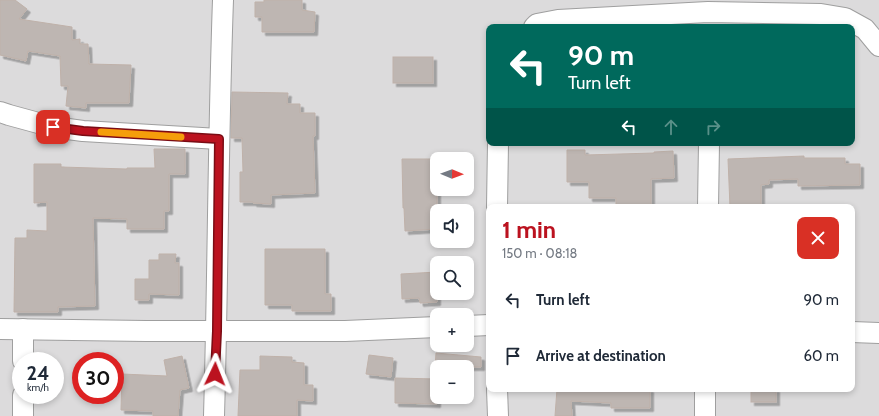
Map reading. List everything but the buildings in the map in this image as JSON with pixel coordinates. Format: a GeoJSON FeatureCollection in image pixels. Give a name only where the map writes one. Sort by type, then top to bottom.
{"type":"FeatureCollection","features":[{"type":"Feature","properties":{"kind":"street"},"geometry":{"type":"LineString","coordinates":[[214,416],[223,0]]}},
{"type":"Feature","properties":{"kind":"street"},"geometry":{"type":"LineString","coordinates":[[537,24],[558,20],[708,20],[821,14],[845,18],[864,29],[879,46]]}},
{"type":"Feature","properties":{"kind":"street"},"geometry":{"type":"LineString","coordinates":[[0,112],[53,127],[83,131],[219,139]]}},
{"type":"Feature","properties":{"kind":"street"},"geometry":{"type":"LineString","coordinates":[[497,204],[498,146]]}},
{"type":"Feature","properties":{"kind":"street"},"geometry":{"type":"LineString","coordinates":[[708,204],[709,146]]}},
{"type":"Feature","properties":{"kind":"street"},"geometry":{"type":"LineString","coordinates":[[474,326],[486,325]]}},
{"type":"Feature","properties":{"kind":"street"},"geometry":{"type":"LineString","coordinates":[[0,328],[146,331],[345,331],[430,327]]}},
{"type":"Feature","properties":{"kind":"street"},"geometry":{"type":"LineString","coordinates":[[23,329],[23,352]]}},
{"type":"Feature","properties":{"kind":"street"},"geometry":{"type":"LineString","coordinates":[[855,332],[879,333]]}},
{"type":"Feature","properties":{"kind":"street"},"geometry":{"type":"LineString","coordinates":[[497,392],[498,416]]}},
{"type":"Feature","properties":{"kind":"street"},"geometry":{"type":"LineString","coordinates":[[705,392],[705,416]]}},
{"type":"Feature","properties":{"kind":"street"},"geometry":{"type":"LineString","coordinates":[[23,404],[23,416]]}},
{"type":"Feature","properties":{"kind":"shaded area"},"geometry":{"type":"Polygon","coordinates":[[[0,0],[879,0],[879,416],[0,416],[0,0]]]}},
{"type":"Feature","properties":{"kind":"slow traffic"},"geometry":{"type":"LineString","coordinates":[[101,132],[181,137]]}},
{"type":"Feature","properties":{"kind":"route"},"geometry":{"type":"LineString","coordinates":[[53,127],[83,131],[219,139],[217,331],[215,374]]}}]}
